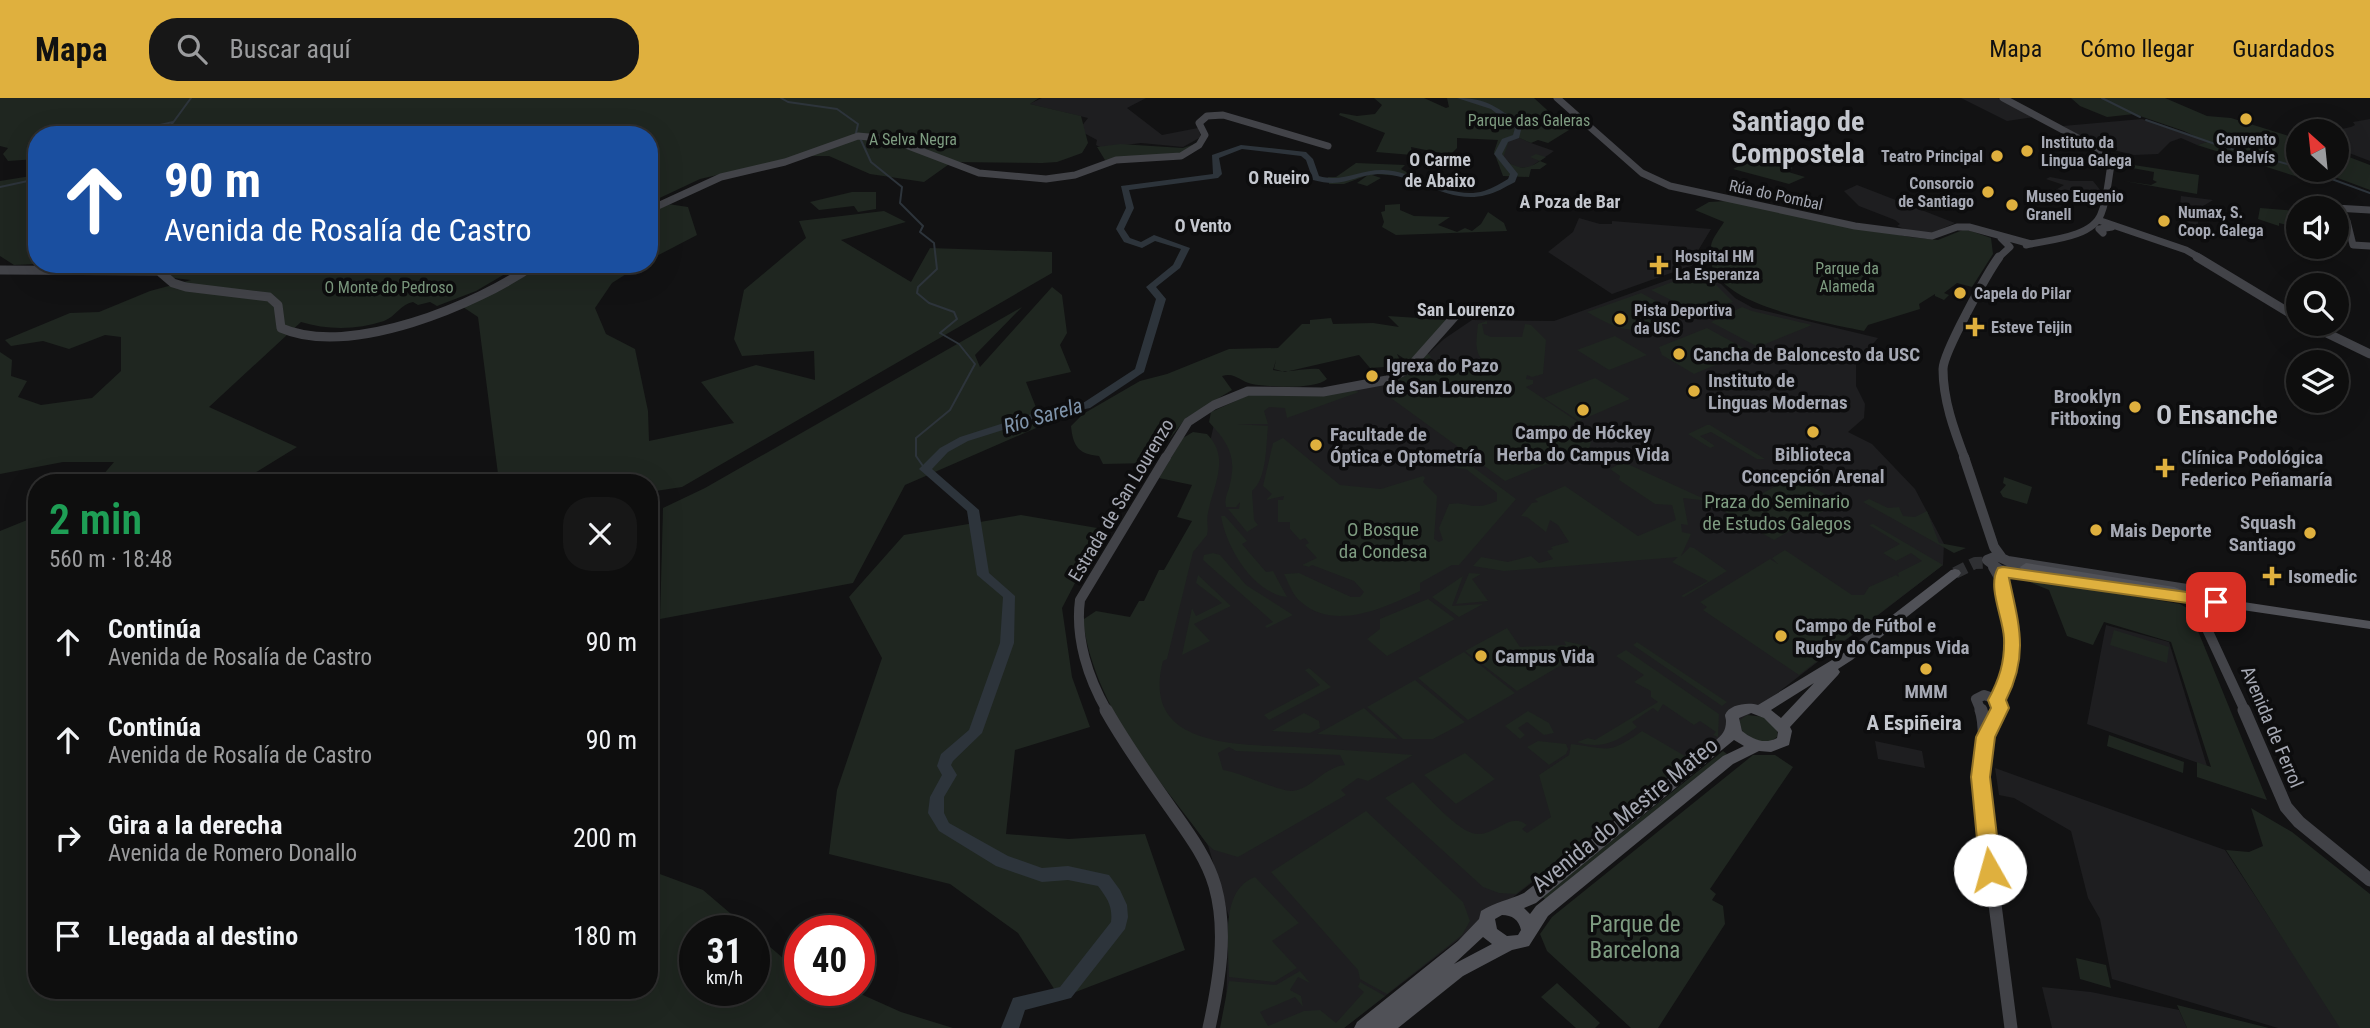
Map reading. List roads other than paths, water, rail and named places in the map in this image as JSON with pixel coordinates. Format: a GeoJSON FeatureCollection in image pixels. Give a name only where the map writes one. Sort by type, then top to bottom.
{"type":"FeatureCollection","features":[{"type":"Feature","properties":{"kind":"main road"},"geometry":{"type":"LineString","coordinates":[[2026,567],[2370,622]]}},
{"type":"Feature","properties":{"kind":"main road"},"geometry":{"type":"LineString","coordinates":[[1732,728],[1741,739],[1757,746],[1779,744],[1786,736],[1783,725],[1760,710],[1847,657],[1955,573]]}},
{"type":"Feature","properties":{"kind":"main road"},"geometry":{"type":"LineString","coordinates":[[1783,725],[1847,657]]}},
{"type":"Feature","properties":{"kind":"main road","name":"Avenida do Mestre Mateo"},"geometry":{"type":"LineString","coordinates":[[1507,908],[1530,898],[1720,745],[1730,735],[1731,716],[1736,712],[1760,710]]}},
{"type":"Feature","properties":{"kind":"main road","name":"Avenida do Mestre Mateo"},"geometry":{"type":"LineString","coordinates":[[1529,929],[1542,911],[1728,760],[1757,746]]}},
{"type":"Feature","properties":{"kind":"main road"},"geometry":{"type":"LineString","coordinates":[[1363,1028],[1464,946],[1485,924],[1492,911],[1507,908],[1522,915],[1529,929],[1523,941],[1508,944],[1457,971],[1385,1028]]}},
{"type":"Feature","properties":{"kind":"main road"},"geometry":{"type":"LineString","coordinates":[[1485,924],[1492,937],[1508,944]]}},
{"type":"Feature","properties":{"kind":"street","name":"Rúa do Pombal"},"geometry":{"type":"LineString","coordinates":[[1560,98],[1645,174],[1665,184],[1700,194],[1849,225],[1934,236],[1957,227],[1969,226],[1995,236]]}},
{"type":"Feature","properties":{"kind":"street"},"geometry":{"type":"LineString","coordinates":[[2003,98],[2091,145],[2110,161],[2096,224]]}},
{"type":"Feature","properties":{"kind":"street"},"geometry":{"type":"LineString","coordinates":[[658,206],[714,179],[798,158],[843,138],[867,136],[900,142],[949,164],[976,172],[1048,179],[1074,176],[1114,160],[1163,159],[1183,155],[1202,141],[1205,135],[1199,123],[1211,115],[1229,116],[1289,137],[1328,146]]}},
{"type":"Feature","properties":{"kind":"street"},"geometry":{"type":"LineString","coordinates":[[2349,209],[2370,210]]}},
{"type":"Feature","properties":{"kind":"street"},"geometry":{"type":"LineString","coordinates":[[1999,255],[2025,244],[2096,224],[2151,238]]}},
{"type":"Feature","properties":{"kind":"street"},"geometry":{"type":"LineString","coordinates":[[2103,233],[2099,229],[2109,226],[2186,250],[2286,311]]}},
{"type":"Feature","properties":{"kind":"street"},"geometry":{"type":"LineString","coordinates":[[2349,229],[2353,245],[2370,246]]}},
{"type":"Feature","properties":{"kind":"street"},"geometry":{"type":"LineString","coordinates":[[1995,236],[2025,244]]}},
{"type":"Feature","properties":{"kind":"street"},"geometry":{"type":"LineString","coordinates":[[1995,236],[2009,244],[2025,244]]}},
{"type":"Feature","properties":{"kind":"street"},"geometry":{"type":"LineString","coordinates":[[1995,236],[1999,255]]}},
{"type":"Feature","properties":{"kind":"street"},"geometry":{"type":"LineString","coordinates":[[2009,244],[2009,249],[1999,255],[1975,298],[1943,363],[1946,408],[1980,498],[2000,563],[2014,650],[2007,681],[1986,737],[1981,777],[2011,1028]]}},
{"type":"Feature","properties":{"kind":"street"},"geometry":{"type":"LineString","coordinates":[[0,270],[28,270]]}},
{"type":"Feature","properties":{"kind":"street"},"geometry":{"type":"LineString","coordinates":[[161,273],[173,283],[186,287],[269,297],[278,305],[281,328],[298,337],[314,339],[360,334],[458,307],[490,293],[521,273]]}},
{"type":"Feature","properties":{"kind":"street","name":"Estrada de San Lourenzo"},"geometry":{"type":"LineString","coordinates":[[1209,1028],[1220,982],[1220,919],[1215,885],[1200,850],[1124,742],[1103,705],[1080,643],[1077,613],[1080,600],[1188,422],[1223,401],[1248,391],[1276,389],[1323,392],[1387,380],[1408,369],[1456,315]]}},
{"type":"Feature","properties":{"kind":"street"},"geometry":{"type":"LineString","coordinates":[[2332,336],[2370,354]]}},
{"type":"Feature","properties":{"kind":"street"},"geometry":{"type":"LineString","coordinates":[[2000,563],[2185,593]]}},
{"type":"Feature","properties":{"kind":"street","name":"Avenida de Ferrol"},"geometry":{"type":"LineString","coordinates":[[2185,593],[2286,807],[2299,822],[2370,880]]}},
{"type":"Feature","properties":{"kind":"street"},"geometry":{"type":"LineString","coordinates":[[1986,737],[1980,705],[1988,710],[1998,705]]}},
{"type":"Feature","properties":{"kind":"waterway"},"geometry":{"type":"LineString","coordinates":[[169,126],[191,98]]}},
{"type":"Feature","properties":{"kind":"waterway"},"geometry":{"type":"LineString","coordinates":[[781,98],[788,102],[837,109],[858,124],[856,133]]}},
{"type":"Feature","properties":{"kind":"waterway","name":"Río Sarela"},"geometry":{"type":"LineString","coordinates":[[1010,1028],[1019,1004],[1065,993],[1119,924],[1120,911],[1117,900],[1103,880],[1068,873],[1042,875],[1002,861],[944,827],[936,813],[937,797],[950,775],[944,766],[946,758],[975,733],[1007,643],[1009,596],[983,575],[973,510],[925,469],[944,450],[964,439],[1039,415],[1086,406],[1140,370],[1161,299],[1151,287],[1177,266],[1186,248],[1154,238],[1142,245],[1127,240],[1120,229],[1130,208],[1124,188],[1215,176],[1218,174],[1215,157],[1241,147],[1303,154],[1309,159],[1316,178],[1326,181],[1343,181],[1373,172],[1383,172],[1408,176],[1458,194],[1486,193],[1512,180],[1514,174],[1498,154],[1505,141],[1516,136],[1519,128],[1494,107],[1460,98]]}},
{"type":"Feature","properties":{"kind":"waterway"},"geometry":{"type":"LineString","coordinates":[[2102,98],[2140,117]]}},
{"type":"Feature","properties":{"kind":"waterway"},"geometry":{"type":"LineString","coordinates":[[2146,120],[2218,145],[2286,164]]}},
{"type":"Feature","properties":{"kind":"waterway"},"geometry":{"type":"LineString","coordinates":[[156,126],[173,122]]}},
{"type":"Feature","properties":{"kind":"waterway"},"geometry":{"type":"LineString","coordinates":[[860,138],[871,162],[902,187],[900,203],[923,226],[920,232],[934,243],[937,269],[918,287],[917,293],[929,303],[954,312],[957,319],[940,333],[959,344],[975,364],[950,410],[916,438],[916,456],[925,469]]}},
{"type":"Feature","properties":{"kind":"waterway"},"geometry":{"type":"LineString","coordinates":[[0,187],[28,181]]}},
{"type":"Feature","properties":{"kind":"waterway"},"geometry":{"type":"LineString","coordinates":[[2340,182],[2370,193]]}},
{"type":"Feature","properties":{"kind":"tunnel"},"geometry":{"type":"LineString","coordinates":[[1955,573],[1975,563],[1998,562]]}},
{"type":"Feature","properties":{"kind":"place","name":"Convento de Belvís"},"geometry":{"type":"Point","coordinates":[2246,119]}},
{"type":"Feature","properties":{"kind":"place","name":"Instituto da Lingua Galega"},"geometry":{"type":"Point","coordinates":[2027,151]}},
{"type":"Feature","properties":{"kind":"place","name":"Teatro Principal"},"geometry":{"type":"Point","coordinates":[1997,156]}},
{"type":"Feature","properties":{"kind":"place","name":"Consorcio de Santiago"},"geometry":{"type":"Point","coordinates":[1988,192]}},
{"type":"Feature","properties":{"kind":"place","name":"Museo Eugenio Granell"},"geometry":{"type":"Point","coordinates":[2012,205]}},
{"type":"Feature","properties":{"kind":"place","name":"Numax, S. Coop. Galega"},"geometry":{"type":"Point","coordinates":[2164,221]}},
{"type":"Feature","properties":{"kind":"place","name":"Hospital HM La Esperanza"},"geometry":{"type":"Point","coordinates":[1659,265]}},
{"type":"Feature","properties":{"kind":"place","name":"Capela do Pilar"},"geometry":{"type":"Point","coordinates":[1960,293]}},
{"type":"Feature","properties":{"kind":"place","name":"Pista Deportiva da USC"},"geometry":{"type":"Point","coordinates":[1620,319]}},
{"type":"Feature","properties":{"kind":"place","name":"Esteve Teijin"},"geometry":{"type":"Point","coordinates":[1975,327]}},
{"type":"Feature","properties":{"kind":"place","name":"Cancha de Baloncesto da USC"},"geometry":{"type":"Point","coordinates":[1679,354]}},
{"type":"Feature","properties":{"kind":"place","name":"Igrexa do Pazo de San Lourenzo"},"geometry":{"type":"Point","coordinates":[1372,376]}},
{"type":"Feature","properties":{"kind":"place","name":"Instituto de Linguas Modernas"},"geometry":{"type":"Point","coordinates":[1694,391]}},
{"type":"Feature","properties":{"kind":"place","name":"Brooklyn Fitboxing"},"geometry":{"type":"Point","coordinates":[2135,407]}},
{"type":"Feature","properties":{"kind":"place","name":"Campo de Hóckey Herba do Campus Vida"},"geometry":{"type":"Point","coordinates":[1583,410]}},
{"type":"Feature","properties":{"kind":"place","name":"Biblioteca Concepción Arenal"},"geometry":{"type":"Point","coordinates":[1813,432]}},
{"type":"Feature","properties":{"kind":"place","name":"Facultade de Óptica e Optometría"},"geometry":{"type":"Point","coordinates":[1316,445]}},
{"type":"Feature","properties":{"kind":"place","name":"Clínica Podológica Federico Peñamaría"},"geometry":{"type":"Point","coordinates":[2165,468]}},
{"type":"Feature","properties":{"kind":"place","name":"Mais Deporte"},"geometry":{"type":"Point","coordinates":[2096,530]}},
{"type":"Feature","properties":{"kind":"place","name":"Squash Santiago"},"geometry":{"type":"Point","coordinates":[2310,533]}},
{"type":"Feature","properties":{"kind":"place","name":"Isomedic"},"geometry":{"type":"Point","coordinates":[2272,576]}},
{"type":"Feature","properties":{"kind":"place","name":"Campo de Fútbol e Rugby do Campus Vida"},"geometry":{"type":"Point","coordinates":[1781,636]}},
{"type":"Feature","properties":{"kind":"place","name":"Campus Vida"},"geometry":{"type":"Point","coordinates":[1481,656]}},
{"type":"Feature","properties":{"kind":"place","name":"MMM"},"geometry":{"type":"Point","coordinates":[1926,669]}},
{"type":"Feature","properties":{"kind":"district","name":"Santiago de Compostela"},"geometry":{"type":"Point","coordinates":[1798,137]}},
{"type":"Feature","properties":{"kind":"district","name":"O Carme de Abaixo"},"geometry":{"type":"Point","coordinates":[1440,169]}},
{"type":"Feature","properties":{"kind":"district","name":"O Rueiro"},"geometry":{"type":"Point","coordinates":[1279,177]}},
{"type":"Feature","properties":{"kind":"district","name":"A Poza de Bar"},"geometry":{"type":"Point","coordinates":[1570,201]}},
{"type":"Feature","properties":{"kind":"district","name":"O Vento"},"geometry":{"type":"Point","coordinates":[1203,225]}},
{"type":"Feature","properties":{"kind":"district","name":"San Lourenzo"},"geometry":{"type":"Point","coordinates":[1466,309]}},
{"type":"Feature","properties":{"kind":"district","name":"O Ensanche"},"geometry":{"type":"Point","coordinates":[2217,415]}},
{"type":"Feature","properties":{"kind":"district","name":"A Espiñeira"},"geometry":{"type":"Point","coordinates":[1914,723]}},
{"type":"Feature","properties":{"kind":"park label","name":"Parque das Galeras"},"geometry":{"type":"Point","coordinates":[1529,120]}},
{"type":"Feature","properties":{"kind":"park label","name":"A Selva Negra"},"geometry":{"type":"Point","coordinates":[913,139]}},
{"type":"Feature","properties":{"kind":"park label","name":"Parque da Alameda"},"geometry":{"type":"Point","coordinates":[1847,277]}},
{"type":"Feature","properties":{"kind":"park label","name":"O Monte do Pedroso"},"geometry":{"type":"Point","coordinates":[389,287]}},
{"type":"Feature","properties":{"kind":"park label","name":"Praza do Seminario de Estudos Galegos"},"geometry":{"type":"Point","coordinates":[1777,512]}},
{"type":"Feature","properties":{"kind":"park label","name":"O Bosque da Condesa"},"geometry":{"type":"Point","coordinates":[1383,540]}},
{"type":"Feature","properties":{"kind":"park label","name":"Parque de Barcelona"},"geometry":{"type":"Point","coordinates":[1635,937]}}]}
